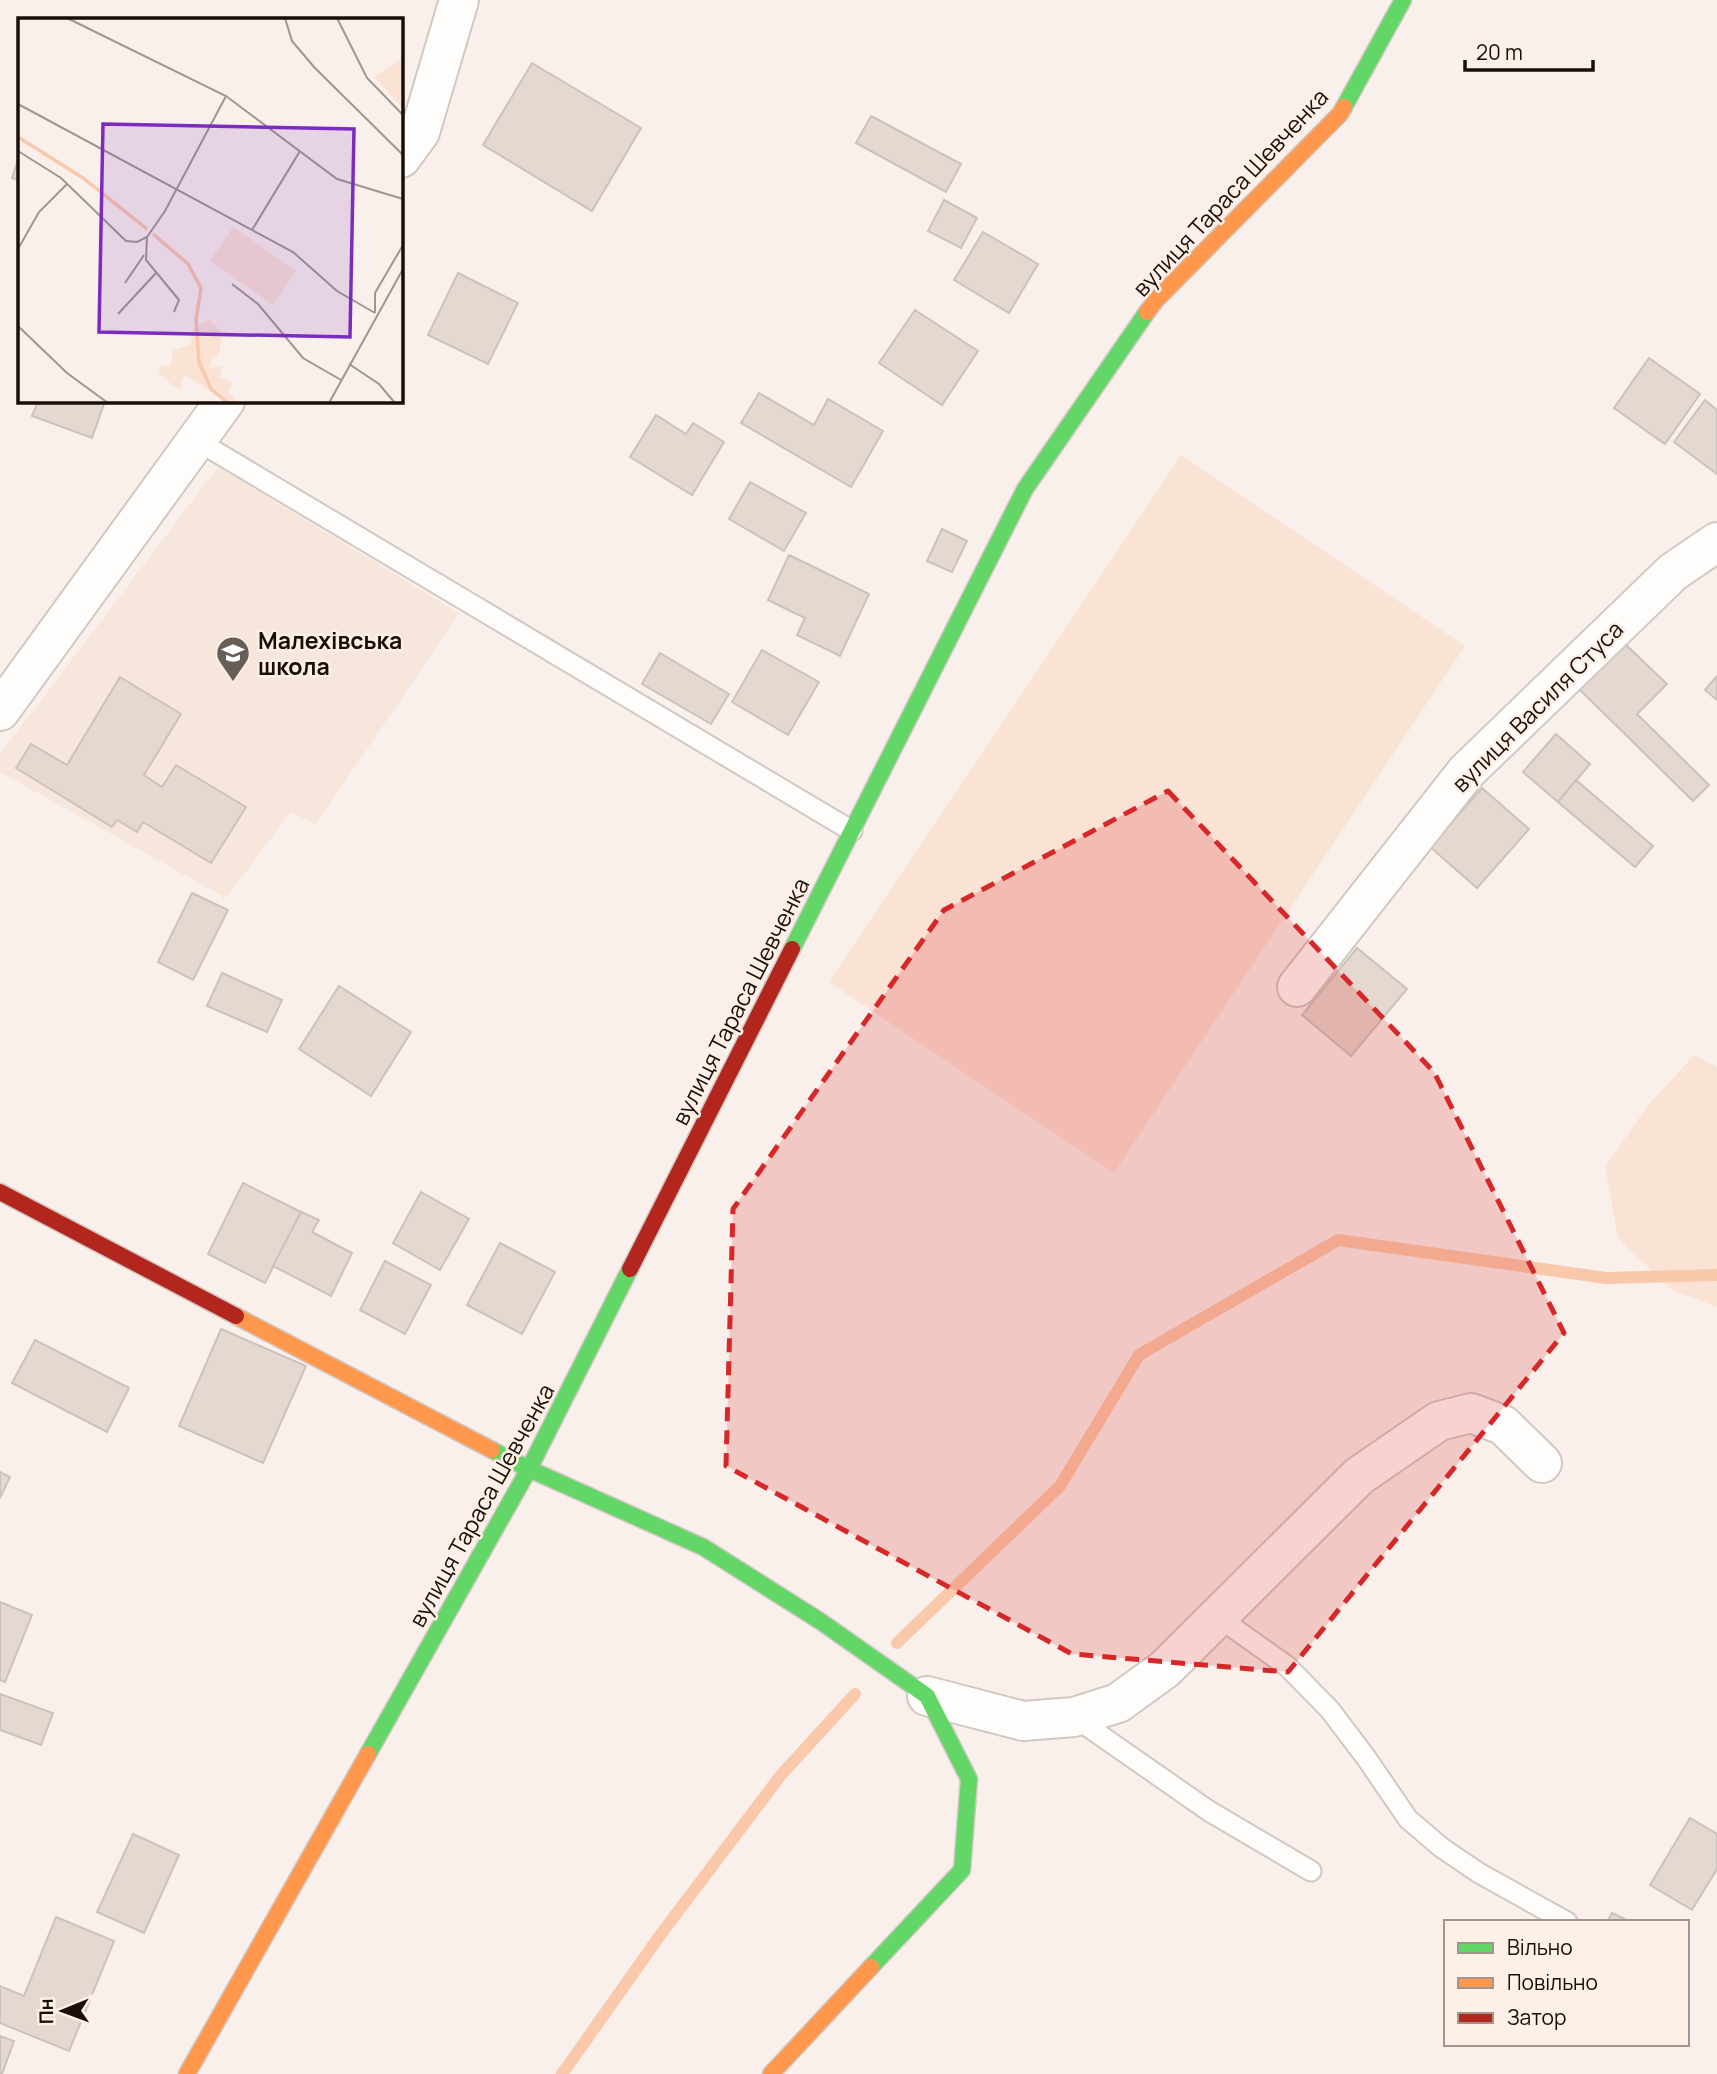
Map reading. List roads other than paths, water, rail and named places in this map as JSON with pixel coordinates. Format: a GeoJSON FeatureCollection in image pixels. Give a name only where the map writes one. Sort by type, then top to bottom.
{"type":"FeatureCollection","features":[{"type":"Feature","properties":{"kind":"street"},"geometry":{"type":"LineString","coordinates":[[402,157],[420,132],[459,0]]}},
{"type":"Feature","properties":{"kind":"street","name":"вулиця Тараса Шевченка"},"geometry":{"type":"LineString","coordinates":[[187,2074],[530,1469],[1024,489],[1156,300],[1340,114],[1403,0]]}},
{"type":"Feature","properties":{"kind":"street"},"geometry":{"type":"LineString","coordinates":[[0,711],[224,402]]}},
{"type":"Feature","properties":{"kind":"street","name":"вулиця Василя Стуса"},"geometry":{"type":"LineString","coordinates":[[1297,987],[1466,772],[1673,572],[1717,542]]}},
{"type":"Feature","properties":{"kind":"street"},"geometry":{"type":"LineString","coordinates":[[0,1192],[530,1469],[704,1547],[820,1621],[928,1696],[1023,1721],[1074,1717],[1118,1703],[1165,1669],[1359,1476],[1439,1421],[1471,1413],[1503,1425],[1542,1463]]}},
{"type":"Feature","properties":{"kind":"street"},"geometry":{"type":"LineString","coordinates":[[771,2074],[962,1870],[968,1779],[928,1696]]}},
{"type":"Feature","properties":{"kind":"lane"},"geometry":{"type":"LineString","coordinates":[[196,440],[852,831]]}},
{"type":"Feature","properties":{"kind":"lane"},"geometry":{"type":"LineString","coordinates":[[1217,1617],[1287,1666],[1322,1701],[1367,1759],[1408,1819],[1441,1848],[1479,1873],[1563,1920]]}},
{"type":"Feature","properties":{"kind":"lane"},"geometry":{"type":"LineString","coordinates":[[1074,1717],[1209,1811],[1311,1871]]}},
{"type":"Feature","properties":{"kind":"waterway"},"geometry":{"type":"LineString","coordinates":[[897,1643],[1060,1486],[1139,1355],[1338,1240],[1606,1278],[1717,1275]]}},
{"type":"Feature","properties":{"kind":"waterway"},"geometry":{"type":"LineString","coordinates":[[562,2074],[661,1934],[781,1775],[855,1694]]}},
{"type":"Feature","properties":{"kind":"place","name":"Малехівська школа"},"geometry":{"type":"Point","coordinates":[233,683]}}]}
